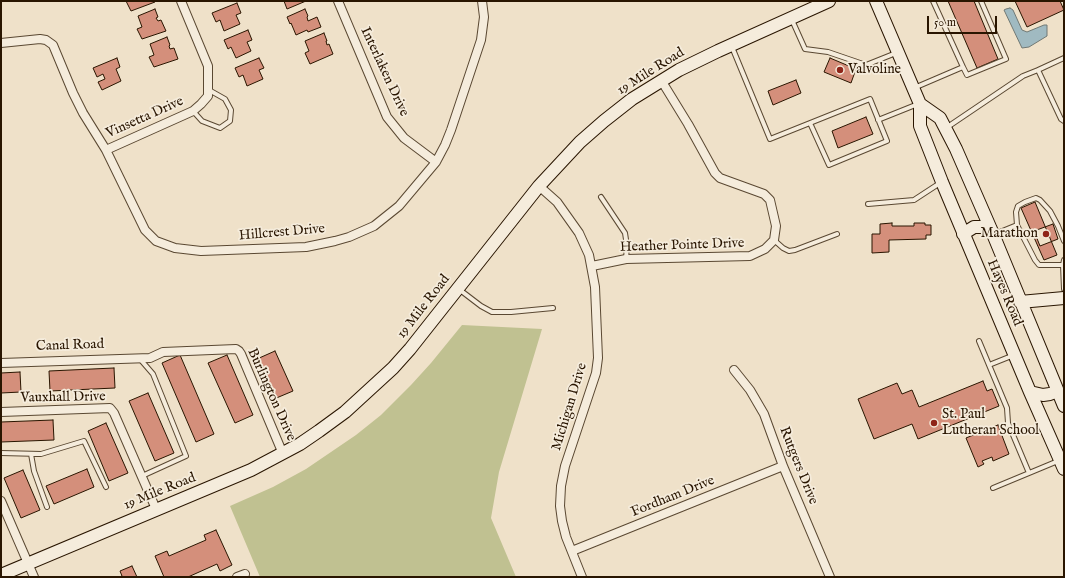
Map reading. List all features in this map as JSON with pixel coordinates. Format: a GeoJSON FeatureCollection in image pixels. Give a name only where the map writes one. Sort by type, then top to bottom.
{"type":"FeatureCollection","features":[{"type":"Feature","properties":{"kind":"street"},"geometry":{"type":"LineString","coordinates":[[181,1],[208,66],[209,90]]}},
{"type":"Feature","properties":{"kind":"street","name":"Interlaken Drive"},"geometry":{"type":"LineString","coordinates":[[338,1],[387,117],[404,138],[436,162]]}},
{"type":"Feature","properties":{"kind":"street","name":"Hillcrest Drive"},"geometry":{"type":"LineString","coordinates":[[1,43],[32,39],[46,40],[51,43],[56,50],[87,120],[106,150],[145,230],[156,241],[170,247],[201,251],[306,247],[322,245],[349,237],[374,226],[403,201],[436,162],[451,130],[481,40],[484,17],[482,1]]}},
{"type":"Feature","properties":{"kind":"street","name":"19 Mile Road"},"geometry":{"type":"LineString","coordinates":[[1,575],[251,470],[283,454],[319,432],[369,391],[410,349],[539,186],[580,142],[604,121],[632,99],[661,80],[703,57],[829,1]]}},
{"type":"Feature","properties":{"kind":"street","name":"Hayes Road"},"geometry":{"type":"LineString","coordinates":[[876,1],[920,104],[920,126],[942,182],[1014,355],[1062,464]]}},
{"type":"Feature","properties":{"kind":"street"},"geometry":{"type":"LineString","coordinates":[[661,80],[716,174],[720,178],[764,194],[770,200],[776,226],[774,240]]}},
{"type":"Feature","properties":{"kind":"street","name":"Vinsetta Drive"},"geometry":{"type":"LineString","coordinates":[[106,150],[193,111],[208,96],[209,90]]}},
{"type":"Feature","properties":{"kind":"street","name":"Hayes Road"},"geometry":{"type":"LineString","coordinates":[[920,104],[940,118],[946,128],[1020,302],[1061,390],[1064,406]]}},
{"type":"Feature","properties":{"kind":"street","name":"Michigan Drive"},"geometry":{"type":"LineString","coordinates":[[539,186],[557,202],[574,225],[589,255],[595,287],[598,358],[596,373],[565,466],[561,486],[560,506],[562,521],[582,577]]}},
{"type":"Feature","properties":{"kind":"street"},"geometry":{"type":"LineString","coordinates":[[963,234],[974,227],[991,231]]}},
{"type":"Feature","properties":{"kind":"street","name":"Heather Pointe Drive"},"geometry":{"type":"LineString","coordinates":[[592,266],[626,259],[750,256],[765,249],[774,240]]}},
{"type":"Feature","properties":{"kind":"street"},"geometry":{"type":"LineString","coordinates":[[1020,302],[1064,298]]}},
{"type":"Feature","properties":{"kind":"street","name":"Burlington Drive"},"geometry":{"type":"LineString","coordinates":[[140,358],[150,358],[163,352],[233,348],[239,350],[283,454]]}},
{"type":"Feature","properties":{"kind":"street","name":"Canal Road"},"geometry":{"type":"LineString","coordinates":[[1,363],[140,358]]}},
{"type":"Feature","properties":{"kind":"street","name":"Rutgers Drive"},"geometry":{"type":"LineString","coordinates":[[734,370],[750,390],[764,414],[783,466],[830,577]]}},
{"type":"Feature","properties":{"kind":"street"},"geometry":{"type":"LineString","coordinates":[[1030,392],[1042,395],[1061,390]]}},
{"type":"Feature","properties":{"kind":"street","name":"Vauxhall Drive"},"geometry":{"type":"LineString","coordinates":[[1,412],[110,408],[114,413],[156,509]]}},
{"type":"Feature","properties":{"kind":"street","name":"Fordham Drive"},"geometry":{"type":"LineString","coordinates":[[572,551],[783,466]]}},
{"type":"Feature","properties":{"kind":"street"},"geometry":{"type":"LineString","coordinates":[[1,501],[34,577]]}},
{"type":"Feature","properties":{"kind":"lane"},"geometry":{"type":"LineString","coordinates":[[933,1],[967,75],[1006,60],[981,1]]}},
{"type":"Feature","properties":{"kind":"lane"},"geometry":{"type":"LineString","coordinates":[[791,18],[805,49],[828,52],[866,65],[897,52]]}},
{"type":"Feature","properties":{"kind":"lane"},"geometry":{"type":"LineString","coordinates":[[731,45],[770,139],[810,123],[870,99],[887,141],[829,165],[810,123]]}},
{"type":"Feature","properties":{"kind":"lane"},"geometry":{"type":"LineString","coordinates":[[946,128],[1023,76],[1064,58]]}},
{"type":"Feature","properties":{"kind":"lane"},"geometry":{"type":"LineString","coordinates":[[913,89],[963,67]]}},
{"type":"Feature","properties":{"kind":"lane"},"geometry":{"type":"LineString","coordinates":[[1038,70],[1061,118],[1064,121]]}},
{"type":"Feature","properties":{"kind":"lane"},"geometry":{"type":"LineString","coordinates":[[193,111],[202,121],[220,128],[230,121],[231,110],[225,99],[209,90]]}},
{"type":"Feature","properties":{"kind":"lane"},"geometry":{"type":"LineString","coordinates":[[878,120],[920,104]]}},
{"type":"Feature","properties":{"kind":"lane"},"geometry":{"type":"LineString","coordinates":[[868,204],[914,200],[942,182]]}},
{"type":"Feature","properties":{"kind":"lane"},"geometry":{"type":"LineString","coordinates":[[601,197],[625,234],[627,246],[626,259]]}},
{"type":"Feature","properties":{"kind":"lane"},"geometry":{"type":"LineString","coordinates":[[1063,265],[1040,265],[1036,260],[1017,225],[1016,212],[1018,206],[1036,198],[1040,200],[1050,212],[1064,241]]}},
{"type":"Feature","properties":{"kind":"lane"},"geometry":{"type":"LineString","coordinates":[[991,231],[1017,225]]}},
{"type":"Feature","properties":{"kind":"lane"},"geometry":{"type":"LineString","coordinates":[[774,240],[784,248],[795,250],[837,234]]}},
{"type":"Feature","properties":{"kind":"lane"},"geometry":{"type":"LineString","coordinates":[[1064,260],[1064,289]]}},
{"type":"Feature","properties":{"kind":"lane"},"geometry":{"type":"LineString","coordinates":[[458,288],[481,306],[492,312],[511,312],[553,308]]}},
{"type":"Feature","properties":{"kind":"lane"},"geometry":{"type":"LineString","coordinates":[[979,340],[1007,408],[1008,424],[1029,473]]}},
{"type":"Feature","properties":{"kind":"lane"},"geometry":{"type":"LineString","coordinates":[[989,365],[1014,355]]}},
{"type":"Feature","properties":{"kind":"lane"},"geometry":{"type":"LineString","coordinates":[[140,358],[152,374],[186,456],[141,476]]}},
{"type":"Feature","properties":{"kind":"lane"},"geometry":{"type":"LineString","coordinates":[[1,453],[41,454],[84,441],[106,487]]}},
{"type":"Feature","properties":{"kind":"lane"},"geometry":{"type":"LineString","coordinates":[[31,454],[34,471],[47,506]]}},
{"type":"Feature","properties":{"kind":"lane"},"geometry":{"type":"LineString","coordinates":[[993,488],[1029,473],[1062,464]]}},
{"type":"Feature","properties":{"kind":"green space"},"geometry":{"type":"Polygon","coordinates":[[[462,325],[542,329],[499,472],[491,518],[516,577],[260,577],[230,506],[273,487],[306,469],[356,435],[381,415],[411,385],[462,325]]]}},
{"type":"Feature","properties":{"kind":"water"},"geometry":{"type":"Polygon","coordinates":[[[1010,8],[1013,10],[1022,30],[1027,32],[1047,25],[1047,36],[1029,47],[1022,48],[1004,10],[1010,8]]]}},
{"type":"Feature","properties":{"kind":"building"},"geometry":{"type":"Polygon","coordinates":[[[126,1],[155,1],[155,2],[131,11],[126,1]]]}},
{"type":"Feature","properties":{"kind":"building"},"geometry":{"type":"Polygon","coordinates":[[[284,1],[306,1],[287,9],[284,1]]]}},
{"type":"Feature","properties":{"kind":"building"},"geometry":{"type":"Polygon","coordinates":[[[948,1],[974,1],[998,59],[977,68],[948,1]]]}},
{"type":"Feature","properties":{"kind":"building"},"geometry":{"type":"Polygon","coordinates":[[[1015,1],[1060,1],[1064,10],[1027,27],[1015,1]]]}},
{"type":"Feature","properties":{"kind":"building"},"geometry":{"type":"Polygon","coordinates":[[[237,3],[241,13],[236,15],[240,24],[224,31],[220,20],[216,22],[212,13],[237,3]]]}},
{"type":"Feature","properties":{"kind":"building"},"geometry":{"type":"Polygon","coordinates":[[[155,9],[158,17],[156,18],[158,21],[161,20],[166,31],[142,39],[137,29],[142,27],[138,16],[155,9]]]}},
{"type":"Feature","properties":{"kind":"building"},"geometry":{"type":"Polygon","coordinates":[[[305,9],[308,16],[308,21],[317,17],[321,27],[308,32],[307,30],[296,35],[287,17],[305,9]]]}},
{"type":"Feature","properties":{"kind":"building"},"geometry":{"type":"Polygon","coordinates":[[[248,30],[252,40],[247,42],[251,51],[236,58],[231,47],[228,49],[224,40],[248,30]]]}},
{"type":"Feature","properties":{"kind":"building"},"geometry":{"type":"Polygon","coordinates":[[[324,33],[327,45],[329,44],[333,54],[310,64],[305,53],[309,51],[305,41],[324,33]]]}},
{"type":"Feature","properties":{"kind":"building"},"geometry":{"type":"Polygon","coordinates":[[[167,37],[170,49],[174,48],[178,59],[154,67],[149,57],[154,55],[150,44],[167,37]]]}},
{"type":"Feature","properties":{"kind":"building"},"geometry":{"type":"Polygon","coordinates":[[[117,58],[120,67],[116,69],[121,81],[102,90],[98,82],[105,79],[103,74],[97,77],[93,68],[117,58]]]}},
{"type":"Feature","properties":{"kind":"building"},"geometry":{"type":"Polygon","coordinates":[[[259,58],[264,68],[259,70],[263,79],[247,86],[243,75],[239,77],[235,68],[259,58]]]}},
{"type":"Feature","properties":{"kind":"building","name":"Valvoline"},"geometry":{"type":"Polygon","coordinates":[[[830,58],[856,69],[851,83],[824,72],[830,58]]]}},
{"type":"Feature","properties":{"kind":"building"},"geometry":{"type":"Polygon","coordinates":[[[796,80],[801,93],[773,105],[768,91],[796,80]]]}},
{"type":"Feature","properties":{"kind":"building"},"geometry":{"type":"Polygon","coordinates":[[[866,117],[873,134],[838,148],[832,131],[866,117]]]}},
{"type":"Feature","properties":{"kind":"building"},"geometry":{"type":"Polygon","coordinates":[[[1035,202],[1057,255],[1044,260],[1021,208],[1035,202]]]}},
{"type":"Feature","properties":{"kind":"building"},"geometry":{"type":"Polygon","coordinates":[[[892,223],[892,226],[914,226],[914,223],[925,223],[925,225],[931,225],[931,235],[926,235],[926,239],[889,240],[889,252],[872,253],[872,234],[880,234],[880,224],[892,223]]]}},
{"type":"Feature","properties":{"kind":"building"},"geometry":{"type":"Polygon","coordinates":[[[1053,224],[1058,239],[1040,246],[1034,231],[1053,224]]]}},
{"type":"Feature","properties":{"kind":"building"},"geometry":{"type":"Polygon","coordinates":[[[275,351],[293,391],[274,399],[257,359],[275,351]]]}},
{"type":"Feature","properties":{"kind":"building"},"geometry":{"type":"Polygon","coordinates":[[[180,355],[214,434],[196,442],[162,363],[180,355]]]}},
{"type":"Feature","properties":{"kind":"building"},"geometry":{"type":"Polygon","coordinates":[[[227,355],[253,415],[235,423],[208,363],[227,355]]]}},
{"type":"Feature","properties":{"kind":"building"},"geometry":{"type":"Polygon","coordinates":[[[114,368],[115,388],[50,391],[49,371],[114,368]]]}},
{"type":"Feature","properties":{"kind":"building"},"geometry":{"type":"Polygon","coordinates":[[[20,372],[21,392],[1,393],[1,373],[20,372]]]}},
{"type":"Feature","properties":{"kind":"building","name":"St. Paul Lutheran School"},"geometry":{"type":"Polygon","coordinates":[[[983,381],[987,391],[992,389],[999,406],[918,439],[912,424],[874,439],[858,399],[897,383],[902,394],[912,390],[919,407],[983,381]]]}},
{"type":"Feature","properties":{"kind":"building"},"geometry":{"type":"Polygon","coordinates":[[[148,393],[174,453],[155,461],[129,401],[148,393]]]}},
{"type":"Feature","properties":{"kind":"building"},"geometry":{"type":"Polygon","coordinates":[[[53,420],[54,440],[1,442],[1,422],[53,420]]]}},
{"type":"Feature","properties":{"kind":"building"},"geometry":{"type":"Polygon","coordinates":[[[106,423],[128,473],[109,481],[88,431],[106,423]]]}},
{"type":"Feature","properties":{"kind":"building"},"geometry":{"type":"Polygon","coordinates":[[[998,425],[1009,454],[993,461],[992,457],[982,461],[984,464],[978,467],[966,438],[998,425]]]}},
{"type":"Feature","properties":{"kind":"building"},"geometry":{"type":"Polygon","coordinates":[[[87,469],[94,487],[54,504],[46,486],[87,469]]]}},
{"type":"Feature","properties":{"kind":"building"},"geometry":{"type":"Polygon","coordinates":[[[23,470],[40,510],[21,518],[4,478],[23,470]]]}},
{"type":"Feature","properties":{"kind":"building"},"geometry":{"type":"Polygon","coordinates":[[[216,530],[232,565],[220,571],[217,564],[188,577],[164,577],[155,556],[167,551],[169,556],[206,540],[204,535],[216,530]]]}},
{"type":"Feature","properties":{"kind":"building"},"geometry":{"type":"Polygon","coordinates":[[[132,566],[137,577],[120,577],[122,576],[120,571],[132,566]]]}},
{"type":"Feature","properties":{"kind":"place","name":"Valvoline"},"geometry":{"type":"Point","coordinates":[840,70]}},
{"type":"Feature","properties":{"kind":"place","name":"Marathon"},"geometry":{"type":"Point","coordinates":[1046,234]}},
{"type":"Feature","properties":{"kind":"place","name":"St. Paul Lutheran School"},"geometry":{"type":"Point","coordinates":[934,423]}}]}
